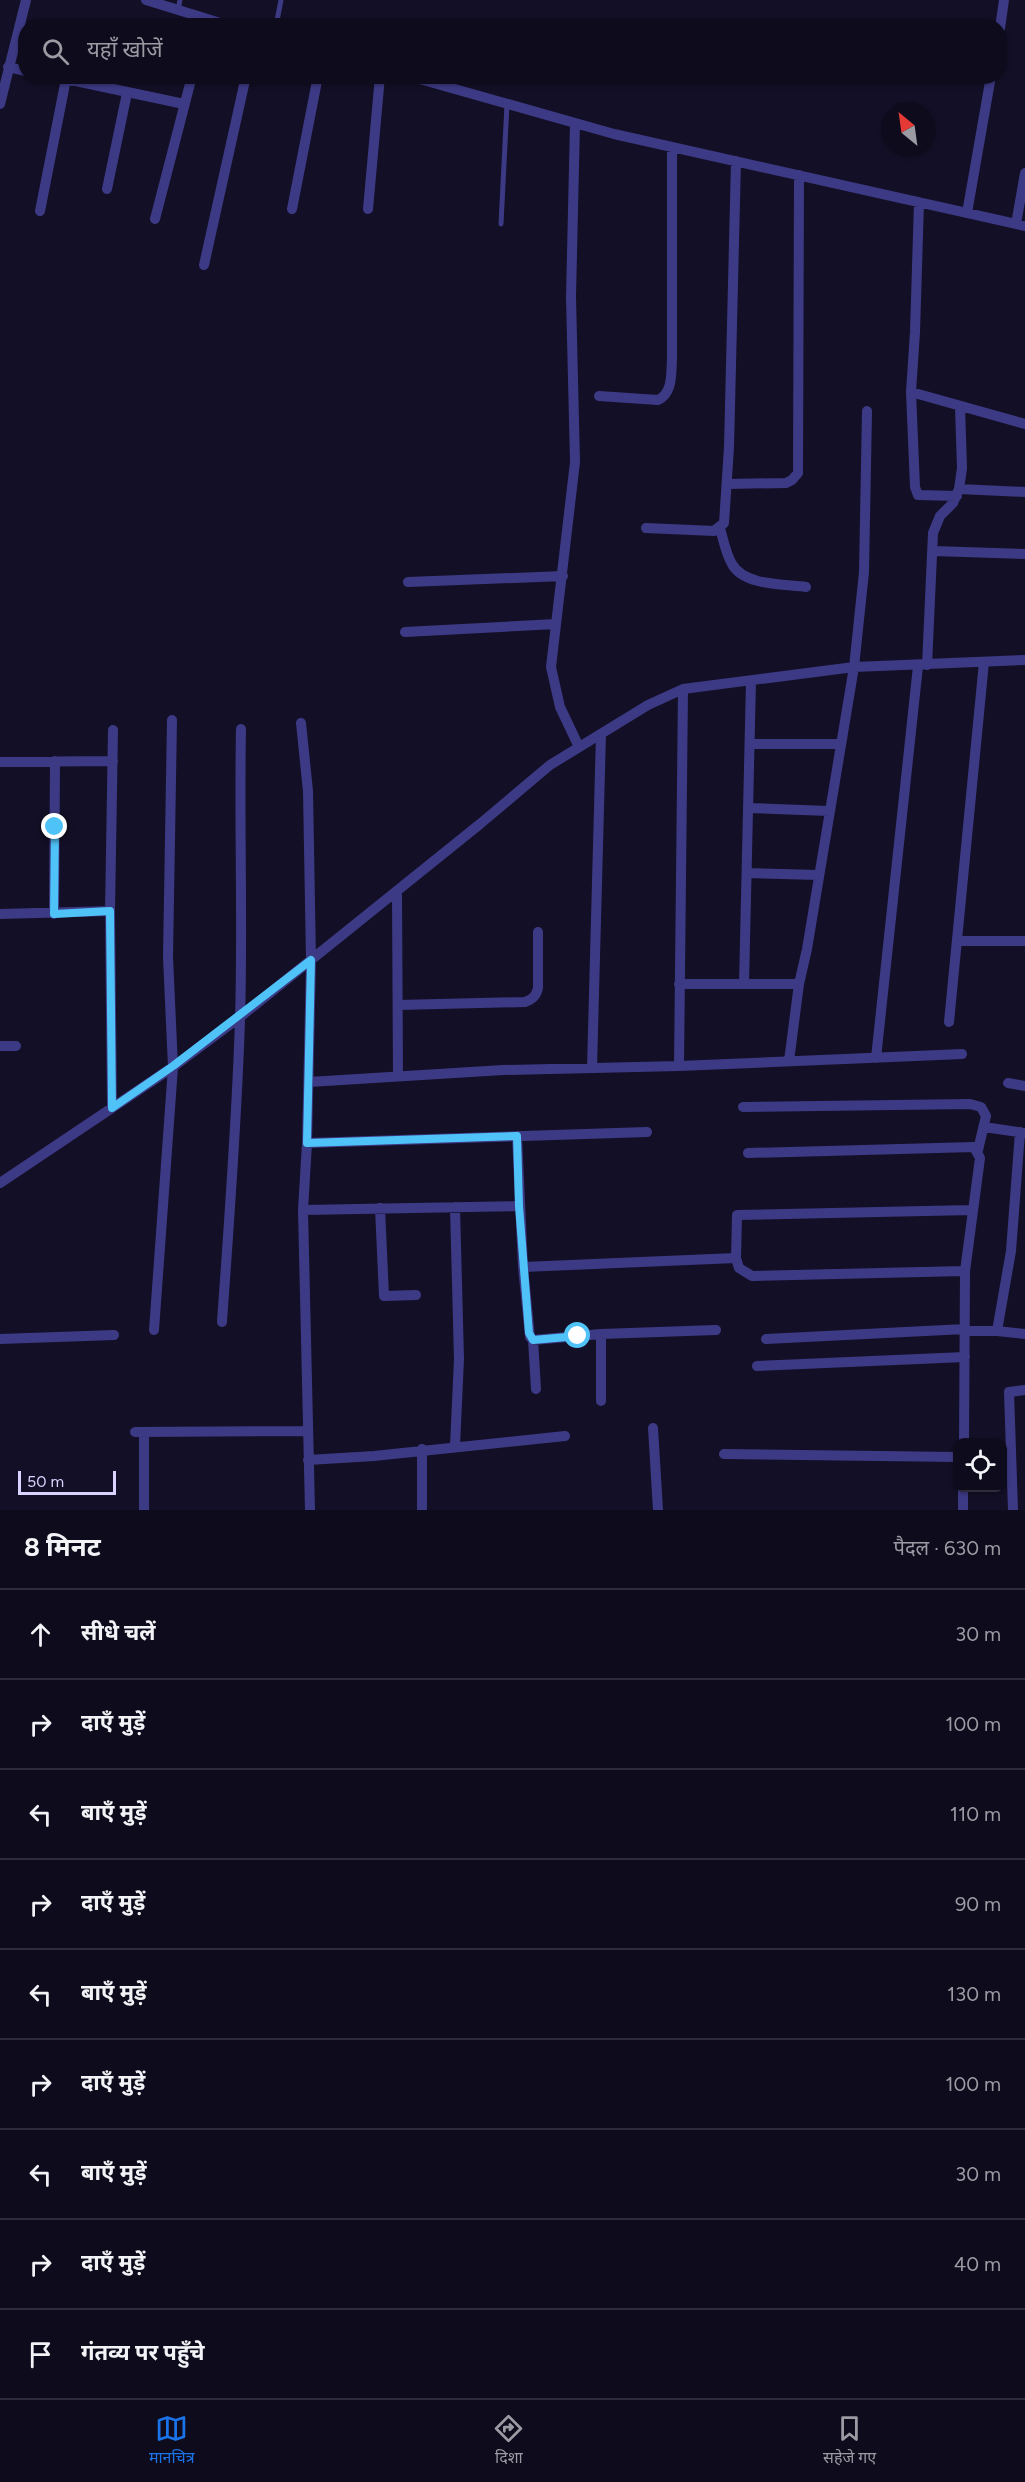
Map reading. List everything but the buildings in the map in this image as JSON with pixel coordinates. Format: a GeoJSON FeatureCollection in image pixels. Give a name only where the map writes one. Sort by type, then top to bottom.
{"type":"FeatureCollection","features":[{"type":"Feature","properties":{"kind":"street"},"geometry":{"type":"LineString","coordinates":[[21,18],[26,0]]}},
{"type":"Feature","properties":{"kind":"street"},"geometry":{"type":"LineString","coordinates":[[146,0],[179,5],[200,18]]}},
{"type":"Feature","properties":{"kind":"street"},"geometry":{"type":"LineString","coordinates":[[1001,18],[1004,0]]}},
{"type":"Feature","properties":{"kind":"street"},"geometry":{"type":"LineString","coordinates":[[0,104],[2,87],[18,30]]}},
{"type":"Feature","properties":{"kind":"street"},"geometry":{"type":"LineString","coordinates":[[8,67],[18,69]]}},
{"type":"Feature","properties":{"kind":"street"},"geometry":{"type":"LineString","coordinates":[[40,211],[65,84]]}},
{"type":"Feature","properties":{"kind":"street"},"geometry":{"type":"LineString","coordinates":[[85,84],[184,104]]}},
{"type":"Feature","properties":{"kind":"street"},"geometry":{"type":"LineString","coordinates":[[155,219],[190,84]]}},
{"type":"Feature","properties":{"kind":"street"},"geometry":{"type":"LineString","coordinates":[[204,265],[244,84]]}},
{"type":"Feature","properties":{"kind":"street"},"geometry":{"type":"LineString","coordinates":[[292,209],[316,84]]}},
{"type":"Feature","properties":{"kind":"street"},"geometry":{"type":"LineString","coordinates":[[368,209],[379,84]]}},
{"type":"Feature","properties":{"kind":"street"},"geometry":{"type":"LineString","coordinates":[[437,84],[575,123],[672,147],[1020,224],[1025,173]]}},
{"type":"Feature","properties":{"kind":"street"},"geometry":{"type":"LineString","coordinates":[[968,213],[990,84]]}},
{"type":"Feature","properties":{"kind":"street"},"geometry":{"type":"LineString","coordinates":[[107,189],[127,93]]}},
{"type":"Feature","properties":{"kind":"street"},"geometry":{"type":"LineString","coordinates":[[575,123],[571,297],[575,462],[551,667],[560,707],[579,747]]}},
{"type":"Feature","properties":{"kind":"street"},"geometry":{"type":"LineString","coordinates":[[599,396],[658,400],[664,398],[669,390],[672,359],[672,147]]}},
{"type":"Feature","properties":{"kind":"street"},"geometry":{"type":"LineString","coordinates":[[646,528],[714,531],[724,523],[736,161]]}},
{"type":"Feature","properties":{"kind":"street"},"geometry":{"type":"LineString","coordinates":[[727,484],[786,483],[798,473],[799,175]]}},
{"type":"Feature","properties":{"kind":"street"},"geometry":{"type":"LineString","coordinates":[[919,202],[911,392],[915,487],[918,495],[1025,492]]}},
{"type":"Feature","properties":{"kind":"street"},"geometry":{"type":"LineString","coordinates":[[911,392],[1025,424]]}},
{"type":"Feature","properties":{"kind":"street"},"geometry":{"type":"LineString","coordinates":[[876,1058],[922,665],[933,533],[940,516],[958,493],[963,468],[960,407]]}},
{"type":"Feature","properties":{"kind":"street"},"geometry":{"type":"LineString","coordinates":[[789,1061],[799,984],[854,667],[864,572],[867,411]]}},
{"type":"Feature","properties":{"kind":"street"},"geometry":{"type":"LineString","coordinates":[[720,528],[731,564],[739,573],[749,579],[806,587]]}},
{"type":"Feature","properties":{"kind":"street"},"geometry":{"type":"LineString","coordinates":[[933,551],[1025,554]]}},
{"type":"Feature","properties":{"kind":"street"},"geometry":{"type":"LineString","coordinates":[[408,582],[563,576]]}},
{"type":"Feature","properties":{"kind":"street"},"geometry":{"type":"LineString","coordinates":[[405,632],[556,624]]}},
{"type":"Feature","properties":{"kind":"street"},"geometry":{"type":"LineString","coordinates":[[0,1184],[173,1066],[240,1017],[397,892],[550,765],[648,705],[683,690],[854,667],[1025,660]]}},
{"type":"Feature","properties":{"kind":"street"},"geometry":{"type":"LineString","coordinates":[[949,1022],[984,662]]}},
{"type":"Feature","properties":{"kind":"street"},"geometry":{"type":"LineString","coordinates":[[744,984],[751,681]]}},
{"type":"Feature","properties":{"kind":"street"},"geometry":{"type":"LineString","coordinates":[[679,1066],[683,690]]}},
{"type":"Feature","properties":{"kind":"street"},"geometry":{"type":"LineString","coordinates":[[154,1330],[173,1066],[168,957],[172,720]]}},
{"type":"Feature","properties":{"kind":"street"},"geometry":{"type":"LineString","coordinates":[[301,723],[308,791],[311,960],[309,1082],[303,1210],[310,1510]]}},
{"type":"Feature","properties":{"kind":"street"},"geometry":{"type":"LineString","coordinates":[[222,1322],[235,1133],[240,1017],[241,729]]}},
{"type":"Feature","properties":{"kind":"street"},"geometry":{"type":"LineString","coordinates":[[112,1108],[110,911],[113,730]]}},
{"type":"Feature","properties":{"kind":"street"},"geometry":{"type":"LineString","coordinates":[[592,1068],[601,734]]}},
{"type":"Feature","properties":{"kind":"street"},"geometry":{"type":"LineString","coordinates":[[750,744],[841,744]]}},
{"type":"Feature","properties":{"kind":"street"},"geometry":{"type":"LineString","coordinates":[[54,914],[55,761]]}},
{"type":"Feature","properties":{"kind":"street"},"geometry":{"type":"LineString","coordinates":[[0,762],[113,761]]}},
{"type":"Feature","properties":{"kind":"street"},"geometry":{"type":"LineString","coordinates":[[748,808],[829,811]]}},
{"type":"Feature","properties":{"kind":"street"},"geometry":{"type":"LineString","coordinates":[[747,873],[819,875]]}},
{"type":"Feature","properties":{"kind":"street"},"geometry":{"type":"LineString","coordinates":[[397,892],[398,1076]]}},
{"type":"Feature","properties":{"kind":"street"},"geometry":{"type":"LineString","coordinates":[[0,914],[110,911]]}},
{"type":"Feature","properties":{"kind":"street"},"geometry":{"type":"LineString","coordinates":[[398,1005],[525,1002],[530,1000],[537,993],[538,988],[538,932]]}},
{"type":"Feature","properties":{"kind":"street"},"geometry":{"type":"LineString","coordinates":[[957,941],[1025,941]]}},
{"type":"Feature","properties":{"kind":"street"},"geometry":{"type":"LineString","coordinates":[[679,984],[799,984]]}},
{"type":"Feature","properties":{"kind":"street"},"geometry":{"type":"LineString","coordinates":[[0,1046],[16,1047]]}},
{"type":"Feature","properties":{"kind":"street"},"geometry":{"type":"LineString","coordinates":[[309,1082],[503,1070],[679,1066],[962,1054]]}},
{"type":"Feature","properties":{"kind":"street"},"geometry":{"type":"LineString","coordinates":[[1008,1083],[1025,1086]]}},
{"type":"Feature","properties":{"kind":"street"},"geometry":{"type":"LineString","coordinates":[[743,1107],[969,1104],[981,1107],[986,1116],[978,1150],[980,1158],[966,1271],[964,1438]]}},
{"type":"Feature","properties":{"kind":"street"},"geometry":{"type":"LineString","coordinates":[[984,1127],[1022,1133],[1011,1251],[997,1331]]}},
{"type":"Feature","properties":{"kind":"street"},"geometry":{"type":"LineString","coordinates":[[307,1143],[648,1132]]}},
{"type":"Feature","properties":{"kind":"street"},"geometry":{"type":"LineString","coordinates":[[517,1136],[527,1326],[533,1340],[536,1389]]}},
{"type":"Feature","properties":{"kind":"street"},"geometry":{"type":"LineString","coordinates":[[748,1154],[974,1147],[978,1150]]}},
{"type":"Feature","properties":{"kind":"street"},"geometry":{"type":"LineString","coordinates":[[303,1210],[519,1206]]}},
{"type":"Feature","properties":{"kind":"street"},"geometry":{"type":"LineString","coordinates":[[455,1207],[459,1359],[455,1446]]}},
{"type":"Feature","properties":{"kind":"street"},"geometry":{"type":"LineString","coordinates":[[380,1208],[384,1296],[416,1295]]}},
{"type":"Feature","properties":{"kind":"street"},"geometry":{"type":"LineString","coordinates":[[966,1271],[752,1276],[739,1268],[736,1258],[737,1215],[972,1210]]}},
{"type":"Feature","properties":{"kind":"street"},"geometry":{"type":"LineString","coordinates":[[523,1267],[736,1258]]}},
{"type":"Feature","properties":{"kind":"street"},"geometry":{"type":"LineString","coordinates":[[533,1340],[601,1334],[716,1330]]}},
{"type":"Feature","properties":{"kind":"street"},"geometry":{"type":"LineString","coordinates":[[766,1340],[965,1330],[1025,1334]]}},
{"type":"Feature","properties":{"kind":"street"},"geometry":{"type":"LineString","coordinates":[[601,1334],[601,1401]]}},
{"type":"Feature","properties":{"kind":"street"},"geometry":{"type":"LineString","coordinates":[[0,1339],[114,1335]]}},
{"type":"Feature","properties":{"kind":"street"},"geometry":{"type":"LineString","coordinates":[[757,1366],[965,1357]]}},
{"type":"Feature","properties":{"kind":"street"},"geometry":{"type":"LineString","coordinates":[[1013,1510],[1009,1392],[1025,1390]]}},
{"type":"Feature","properties":{"kind":"street"},"geometry":{"type":"LineString","coordinates":[[653,1428],[658,1510]]}},
{"type":"Feature","properties":{"kind":"street"},"geometry":{"type":"LineString","coordinates":[[144,1510],[140,1432],[307,1431]]}},
{"type":"Feature","properties":{"kind":"street"},"geometry":{"type":"LineString","coordinates":[[308,1460],[374,1456],[422,1449],[565,1436]]}},
{"type":"Feature","properties":{"kind":"street"},"geometry":{"type":"LineString","coordinates":[[422,1449],[422,1510]]}},
{"type":"Feature","properties":{"kind":"street"},"geometry":{"type":"LineString","coordinates":[[724,1454],[953,1457]]}},
{"type":"Feature","properties":{"kind":"street"},"geometry":{"type":"LineString","coordinates":[[963,1492],[963,1510]]}},
{"type":"Feature","properties":{"kind":"lane"},"geometry":{"type":"LineString","coordinates":[[278,18],[281,0]]}},
{"type":"Feature","properties":{"kind":"lane"},"geometry":{"type":"LineString","coordinates":[[501,224],[507,104]]}},
{"type":"Feature","properties":{"kind":"route"},"geometry":{"type":"LineString","coordinates":[[55,827],[54,914],[110,911],[112,1108],[240,1017],[311,960],[307,1143],[517,1136],[519,1206],[527,1326],[530,1337],[533,1340],[578,1336]]}}]}
